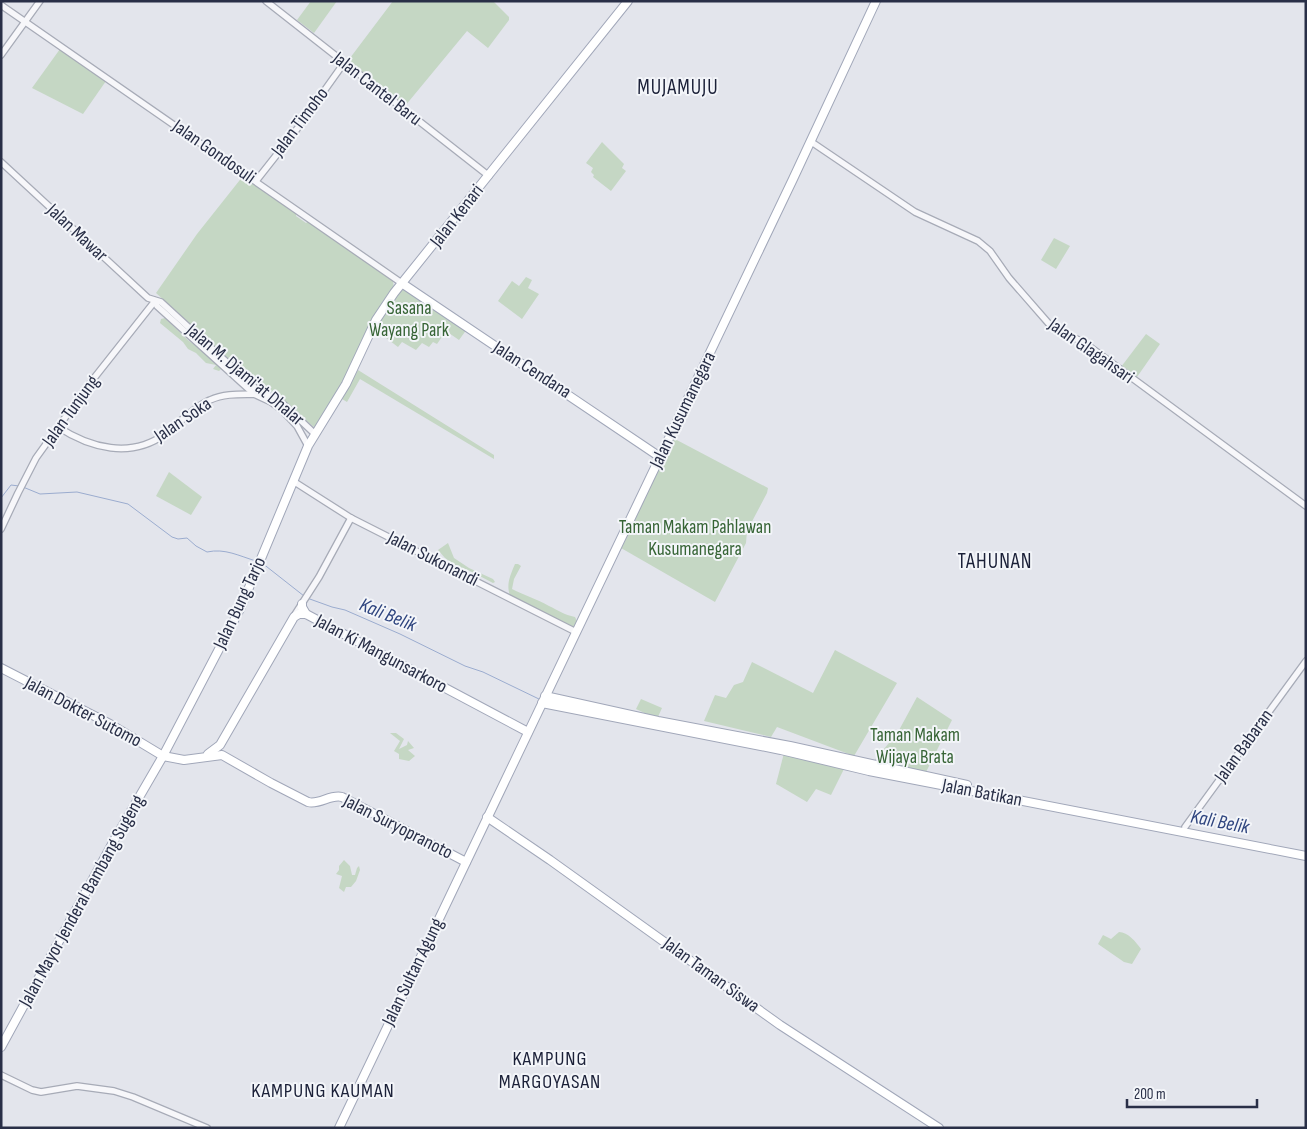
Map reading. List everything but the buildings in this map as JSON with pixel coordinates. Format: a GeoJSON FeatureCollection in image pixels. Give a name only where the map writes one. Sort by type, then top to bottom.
{"type":"FeatureCollection","features":[{"type":"Feature","properties":{"kind":"main road","name":"Jalan Kenari"},"geometry":{"type":"LineString","coordinates":[[308,446],[346,384],[376,320],[394,294],[628,1]]}},
{"type":"Feature","properties":{"kind":"main road","name":"Jalan Kusumanegara"},"geometry":{"type":"LineString","coordinates":[[487,817],[876,1]]}},
{"type":"Feature","properties":{"kind":"main road","name":"Jalan Cendana"},"geometry":{"type":"LineString","coordinates":[[403,284],[660,457]]}},
{"type":"Feature","properties":{"kind":"main road","name":"Jalan Bung Tarjo"},"geometry":{"type":"LineString","coordinates":[[163,756],[240,608],[308,446]]}},
{"type":"Feature","properties":{"kind":"main road"},"geometry":{"type":"LineString","coordinates":[[305,599],[302,607],[306,614]]}},
{"type":"Feature","properties":{"kind":"main road","name":"Jalan Ki Mangunsarkoro"},"geometry":{"type":"LineString","coordinates":[[220,745],[294,617],[299,614],[306,614],[528,732]]}},
{"type":"Feature","properties":{"kind":"main road","name":"Jalan Dokter Sutomo"},"geometry":{"type":"LineString","coordinates":[[1,668],[110,724],[163,756]]}},
{"type":"Feature","properties":{"kind":"main road"},"geometry":{"type":"LineString","coordinates":[[553,681],[559,700]]}},
{"type":"Feature","properties":{"kind":"main road","name":"Jalan Batikan"},"geometry":{"type":"LineString","coordinates":[[544,700],[790,749]]}},
{"type":"Feature","properties":{"kind":"main road","name":"Jalan Batikan"},"geometry":{"type":"LineString","coordinates":[[544,700],[559,700],[896,772],[1306,851]]}},
{"type":"Feature","properties":{"kind":"main road"},"geometry":{"type":"LineString","coordinates":[[163,756],[184,760],[222,755],[220,745],[206,756]]}},
{"type":"Feature","properties":{"kind":"main road","name":"Jalan Suryopranoto"},"geometry":{"type":"LineString","coordinates":[[222,755],[308,802],[318,802],[333,796],[342,797],[466,862]]}},
{"type":"Feature","properties":{"kind":"main road","name":"Jalan Mayor Jenderal Bambang Sugeng"},"geometry":{"type":"LineString","coordinates":[[1,1047],[103,860],[163,756]]}},
{"type":"Feature","properties":{"kind":"main road","name":"Jalan Sultan Agung"},"geometry":{"type":"LineString","coordinates":[[339,1128],[487,817]]}},
{"type":"Feature","properties":{"kind":"main road","name":"Jalan Taman Siswa"},"geometry":{"type":"LineString","coordinates":[[487,817],[780,1025],[939,1128]]}},
{"type":"Feature","properties":{"kind":"main road","name":"Jalan Batikan"},"geometry":{"type":"LineString","coordinates":[[1184,829],[1306,856]]}},
{"type":"Feature","properties":{"kind":"street"},"geometry":{"type":"LineString","coordinates":[[1,55],[40,1]]}},
{"type":"Feature","properties":{"kind":"street","name":"Jalan Cantel Baru"},"geometry":{"type":"LineString","coordinates":[[266,1],[489,176]]}},
{"type":"Feature","properties":{"kind":"street","name":"Jalan Gondosuli"},"geometry":{"type":"LineString","coordinates":[[1,5],[403,284]]}},
{"type":"Feature","properties":{"kind":"street","name":"Jalan Timoho"},"geometry":{"type":"LineString","coordinates":[[256,181],[344,63]]}},
{"type":"Feature","properties":{"kind":"street","name":"Jalan Glagahsari"},"geometry":{"type":"LineString","coordinates":[[810,141],[915,212],[978,241],[1050,325],[1086,344],[1306,506]]}},
{"type":"Feature","properties":{"kind":"street","name":"Jalan Mawar"},"geometry":{"type":"LineString","coordinates":[[1,162],[125,278],[148,298],[155,301]]}},
{"type":"Feature","properties":{"kind":"street","name":"Jalan M. Djami'at Dhalar"},"geometry":{"type":"LineString","coordinates":[[155,301],[157,306],[188,330],[254,394],[274,404],[288,416],[298,426],[308,446]]}},
{"type":"Feature","properties":{"kind":"street","name":"Jalan Tunjung"},"geometry":{"type":"LineString","coordinates":[[1,529],[36,458],[155,301]]}},
{"type":"Feature","properties":{"kind":"street","name":"Jalan M. Djami'at Dhalar"},"geometry":{"type":"LineString","coordinates":[[226,366],[257,390],[268,394],[283,404],[315,434]]}},
{"type":"Feature","properties":{"kind":"street","name":"Jalan Soka"},"geometry":{"type":"LineString","coordinates":[[58,427],[75,438],[91,444],[110,448],[135,447],[148,444],[161,436],[210,400],[225,395],[268,394]]}},
{"type":"Feature","properties":{"kind":"street","name":"Jalan Sukonandi"},"geometry":{"type":"LineString","coordinates":[[292,481],[350,518],[576,632]]}},
{"type":"Feature","properties":{"kind":"street"},"geometry":{"type":"LineString","coordinates":[[294,617],[350,518]]}},
{"type":"Feature","properties":{"kind":"street","name":"Jalan Babaran"},"geometry":{"type":"LineString","coordinates":[[1184,829],[1306,661]]}},
{"type":"Feature","properties":{"kind":"street"},"geometry":{"type":"LineString","coordinates":[[1,1075],[32,1090],[41,1092],[77,1086],[114,1091],[207,1128]]}},
{"type":"Feature","properties":{"kind":"green space"},"geometry":{"type":"Polygon","coordinates":[[[311,1],[337,1],[314,33],[297,20],[311,1]]]}},
{"type":"Feature","properties":{"kind":"green space"},"geometry":{"type":"Polygon","coordinates":[[[393,1],[493,1],[509,17],[509,20],[488,48],[467,31],[405,106],[347,62],[393,1]]]}},
{"type":"Feature","properties":{"kind":"green space"},"geometry":{"type":"Polygon","coordinates":[[[60,49],[106,81],[83,114],[32,88],[60,49]]]}},
{"type":"Feature","properties":{"kind":"green space"},"geometry":{"type":"Polygon","coordinates":[[[602,142],[624,164],[622,168],[626,171],[611,191],[593,177],[594,175],[591,172],[593,168],[586,163],[602,142]]]}},
{"type":"Feature","properties":{"kind":"green space"},"geometry":{"type":"Polygon","coordinates":[[[243,176],[297,212],[296,216],[306,223],[309,221],[393,281],[394,288],[321,423],[314,427],[273,393],[257,385],[156,293],[197,234],[243,176]]]}},
{"type":"Feature","properties":{"kind":"green space"},"geometry":{"type":"Polygon","coordinates":[[[1054,238],[1070,246],[1056,269],[1041,260],[1054,238]]]}},
{"type":"Feature","properties":{"kind":"green space"},"geometry":{"type":"Polygon","coordinates":[[[526,277],[532,280],[528,288],[539,294],[522,319],[498,301],[512,281],[519,286],[526,277]]]}},
{"type":"Feature","properties":{"kind":"green space","name":"Sasana Wayang Park"},"geometry":{"type":"Polygon","coordinates":[[[400,289],[409,289],[467,329],[459,340],[446,331],[437,344],[433,342],[429,347],[422,343],[416,350],[402,342],[398,347],[373,328],[400,289]]]}},
{"type":"Feature","properties":{"kind":"green space"},"geometry":{"type":"Polygon","coordinates":[[[165,318],[189,341],[204,349],[205,354],[210,355],[222,368],[219,371],[213,369],[216,365],[206,363],[196,353],[188,349],[183,342],[160,323],[161,319],[165,318]]]}},
{"type":"Feature","properties":{"kind":"green space"},"geometry":{"type":"Polygon","coordinates":[[[1146,334],[1160,344],[1137,377],[1132,376],[1121,367],[1146,334]]]}},
{"type":"Feature","properties":{"kind":"green space"},"geometry":{"type":"Polygon","coordinates":[[[358,370],[494,455],[494,459],[360,379],[347,402],[342,399],[358,370]]]}},
{"type":"Feature","properties":{"kind":"green space","name":"Taman Makam Pahlawan Kusumanegara"},"geometry":{"type":"Polygon","coordinates":[[[673,438],[768,488],[747,531],[746,543],[715,602],[621,548],[673,438]]]}},
{"type":"Feature","properties":{"kind":"green space"},"geometry":{"type":"Polygon","coordinates":[[[169,472],[202,497],[191,515],[156,496],[169,472]]]}},
{"type":"Feature","properties":{"kind":"green space"},"geometry":{"type":"Polygon","coordinates":[[[448,543],[454,558],[469,568],[493,579],[495,582],[493,583],[455,565],[445,558],[438,550],[448,543]]]}},
{"type":"Feature","properties":{"kind":"green space"},"geometry":{"type":"Polygon","coordinates":[[[515,564],[521,566],[514,579],[512,589],[564,614],[575,617],[578,623],[574,628],[510,596],[510,576],[515,564]]]}},
{"type":"Feature","properties":{"kind":"green space"},"geometry":{"type":"Polygon","coordinates":[[[835,650],[897,683],[854,756],[777,727],[771,737],[704,721],[715,695],[726,698],[734,685],[743,682],[752,662],[813,693],[835,650]]]}},
{"type":"Feature","properties":{"kind":"green space","name":"Taman Makam Wijaya Brata"},"geometry":{"type":"Polygon","coordinates":[[[917,697],[952,720],[926,772],[874,761],[898,732],[917,697]]]}},
{"type":"Feature","properties":{"kind":"green space"},"geometry":{"type":"Polygon","coordinates":[[[641,699],[662,708],[657,719],[636,709],[641,699]]]}},
{"type":"Feature","properties":{"kind":"green space"},"geometry":{"type":"Polygon","coordinates":[[[390,733],[396,733],[404,739],[399,749],[407,745],[408,741],[414,748],[408,750],[415,756],[409,761],[399,759],[399,754],[394,751],[400,741],[390,733]]]}},
{"type":"Feature","properties":{"kind":"green space"},"geometry":{"type":"Polygon","coordinates":[[[784,753],[845,767],[831,795],[816,789],[807,802],[776,784],[784,753]]]}},
{"type":"Feature","properties":{"kind":"green space"},"geometry":{"type":"Polygon","coordinates":[[[344,860],[350,866],[352,875],[355,875],[359,866],[360,870],[356,881],[351,887],[346,887],[344,892],[339,888],[342,876],[336,874],[344,860]]]}},
{"type":"Feature","properties":{"kind":"green space"},"geometry":{"type":"Polygon","coordinates":[[[1119,932],[1129,936],[1141,949],[1132,964],[1124,962],[1098,944],[1103,935],[1111,939],[1119,932]]]}},
{"type":"Feature","properties":{"kind":"waterway","name":"Kali Belik"},"geometry":{"type":"LineString","coordinates":[[1,498],[11,485],[19,486]]}},
{"type":"Feature","properties":{"kind":"waterway","name":"Kali Belik"},"geometry":{"type":"LineString","coordinates":[[23,487],[40,494],[77,492],[128,504],[172,537],[178,539],[187,538],[207,552],[226,552],[256,561]]}},
{"type":"Feature","properties":{"kind":"waterway","name":"Kali Belik"},"geometry":{"type":"LineString","coordinates":[[262,563],[304,596]]}},
{"type":"Feature","properties":{"kind":"waterway","name":"Kali Belik"},"geometry":{"type":"LineString","coordinates":[[307,598],[345,610],[541,700]]}},
{"type":"Feature","properties":{"kind":"district","name":"MUJAMUJU"},"geometry":{"type":"Point","coordinates":[678,87]}},
{"type":"Feature","properties":{"kind":"district","name":"TAHUNAN"},"geometry":{"type":"Point","coordinates":[995,561]}},
{"type":"Feature","properties":{"kind":"district","name":"KAMPUNG MARGOYASAN"},"geometry":{"type":"Point","coordinates":[550,1070]}},
{"type":"Feature","properties":{"kind":"district","name":"KAMPUNG KAUMAN"},"geometry":{"type":"Point","coordinates":[323,1091]}}]}
